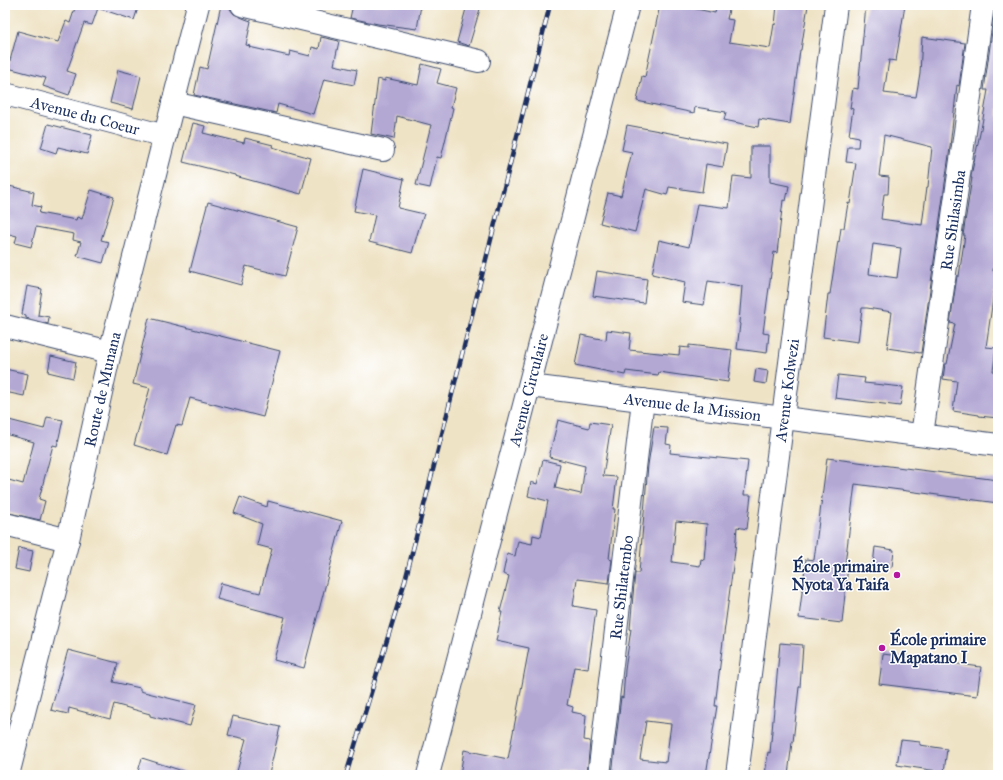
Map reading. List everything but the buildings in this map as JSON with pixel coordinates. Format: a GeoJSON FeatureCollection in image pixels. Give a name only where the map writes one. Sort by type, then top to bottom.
{"type":"FeatureCollection","features":[{"type":"Feature","properties":{"kind":"street","name":"Route de Munana"},"geometry":{"type":"LineString","coordinates":[[8,768],[68,540],[110,352],[198,5]]}},
{"type":"Feature","properties":{"kind":"street"},"geometry":{"type":"LineString","coordinates":[[242,5],[480,62]]}},
{"type":"Feature","properties":{"kind":"street","name":"Avenue Circulaire"},"geometry":{"type":"LineString","coordinates":[[428,775],[628,5]]}},
{"type":"Feature","properties":{"kind":"street","name":"Avenue Kolwezi"},"geometry":{"type":"LineString","coordinates":[[736,775],[836,5]]}},
{"type":"Feature","properties":{"kind":"street","name":"Rue Shilasimba"},"geometry":{"type":"LineString","coordinates":[[922,435],[982,5]]}},
{"type":"Feature","properties":{"kind":"street","name":"Avenue du Coeur"},"geometry":{"type":"LineString","coordinates":[[5,94],[165,136]]}},
{"type":"Feature","properties":{"kind":"street"},"geometry":{"type":"LineString","coordinates":[[173,103],[383,150]]}},
{"type":"Feature","properties":{"kind":"street"},"geometry":{"type":"LineString","coordinates":[[5,326],[110,352]]}},
{"type":"Feature","properties":{"kind":"street","name":"Avenue de la Mission"},"geometry":{"type":"LineString","coordinates":[[530,386],[998,445]]}},
{"type":"Feature","properties":{"kind":"street","name":"Rue Shilatembo"},"geometry":{"type":"LineString","coordinates":[[599,775],[643,400]]}},
{"type":"Feature","properties":{"kind":"street"},"geometry":{"type":"LineString","coordinates":[[5,524],[68,540]]}},
{"type":"Feature","properties":{"kind":"railway"},"geometry":{"type":"LineString","coordinates":[[346,775],[405,581],[550,5]]}},
{"type":"Feature","properties":{"kind":"place","name":"École primaire Nyota Ya Taifa"},"geometry":{"type":"Point","coordinates":[897,575]}},
{"type":"Feature","properties":{"kind":"place","name":"École primaire Mapatano I"},"geometry":{"type":"Point","coordinates":[882,648]}}]}
